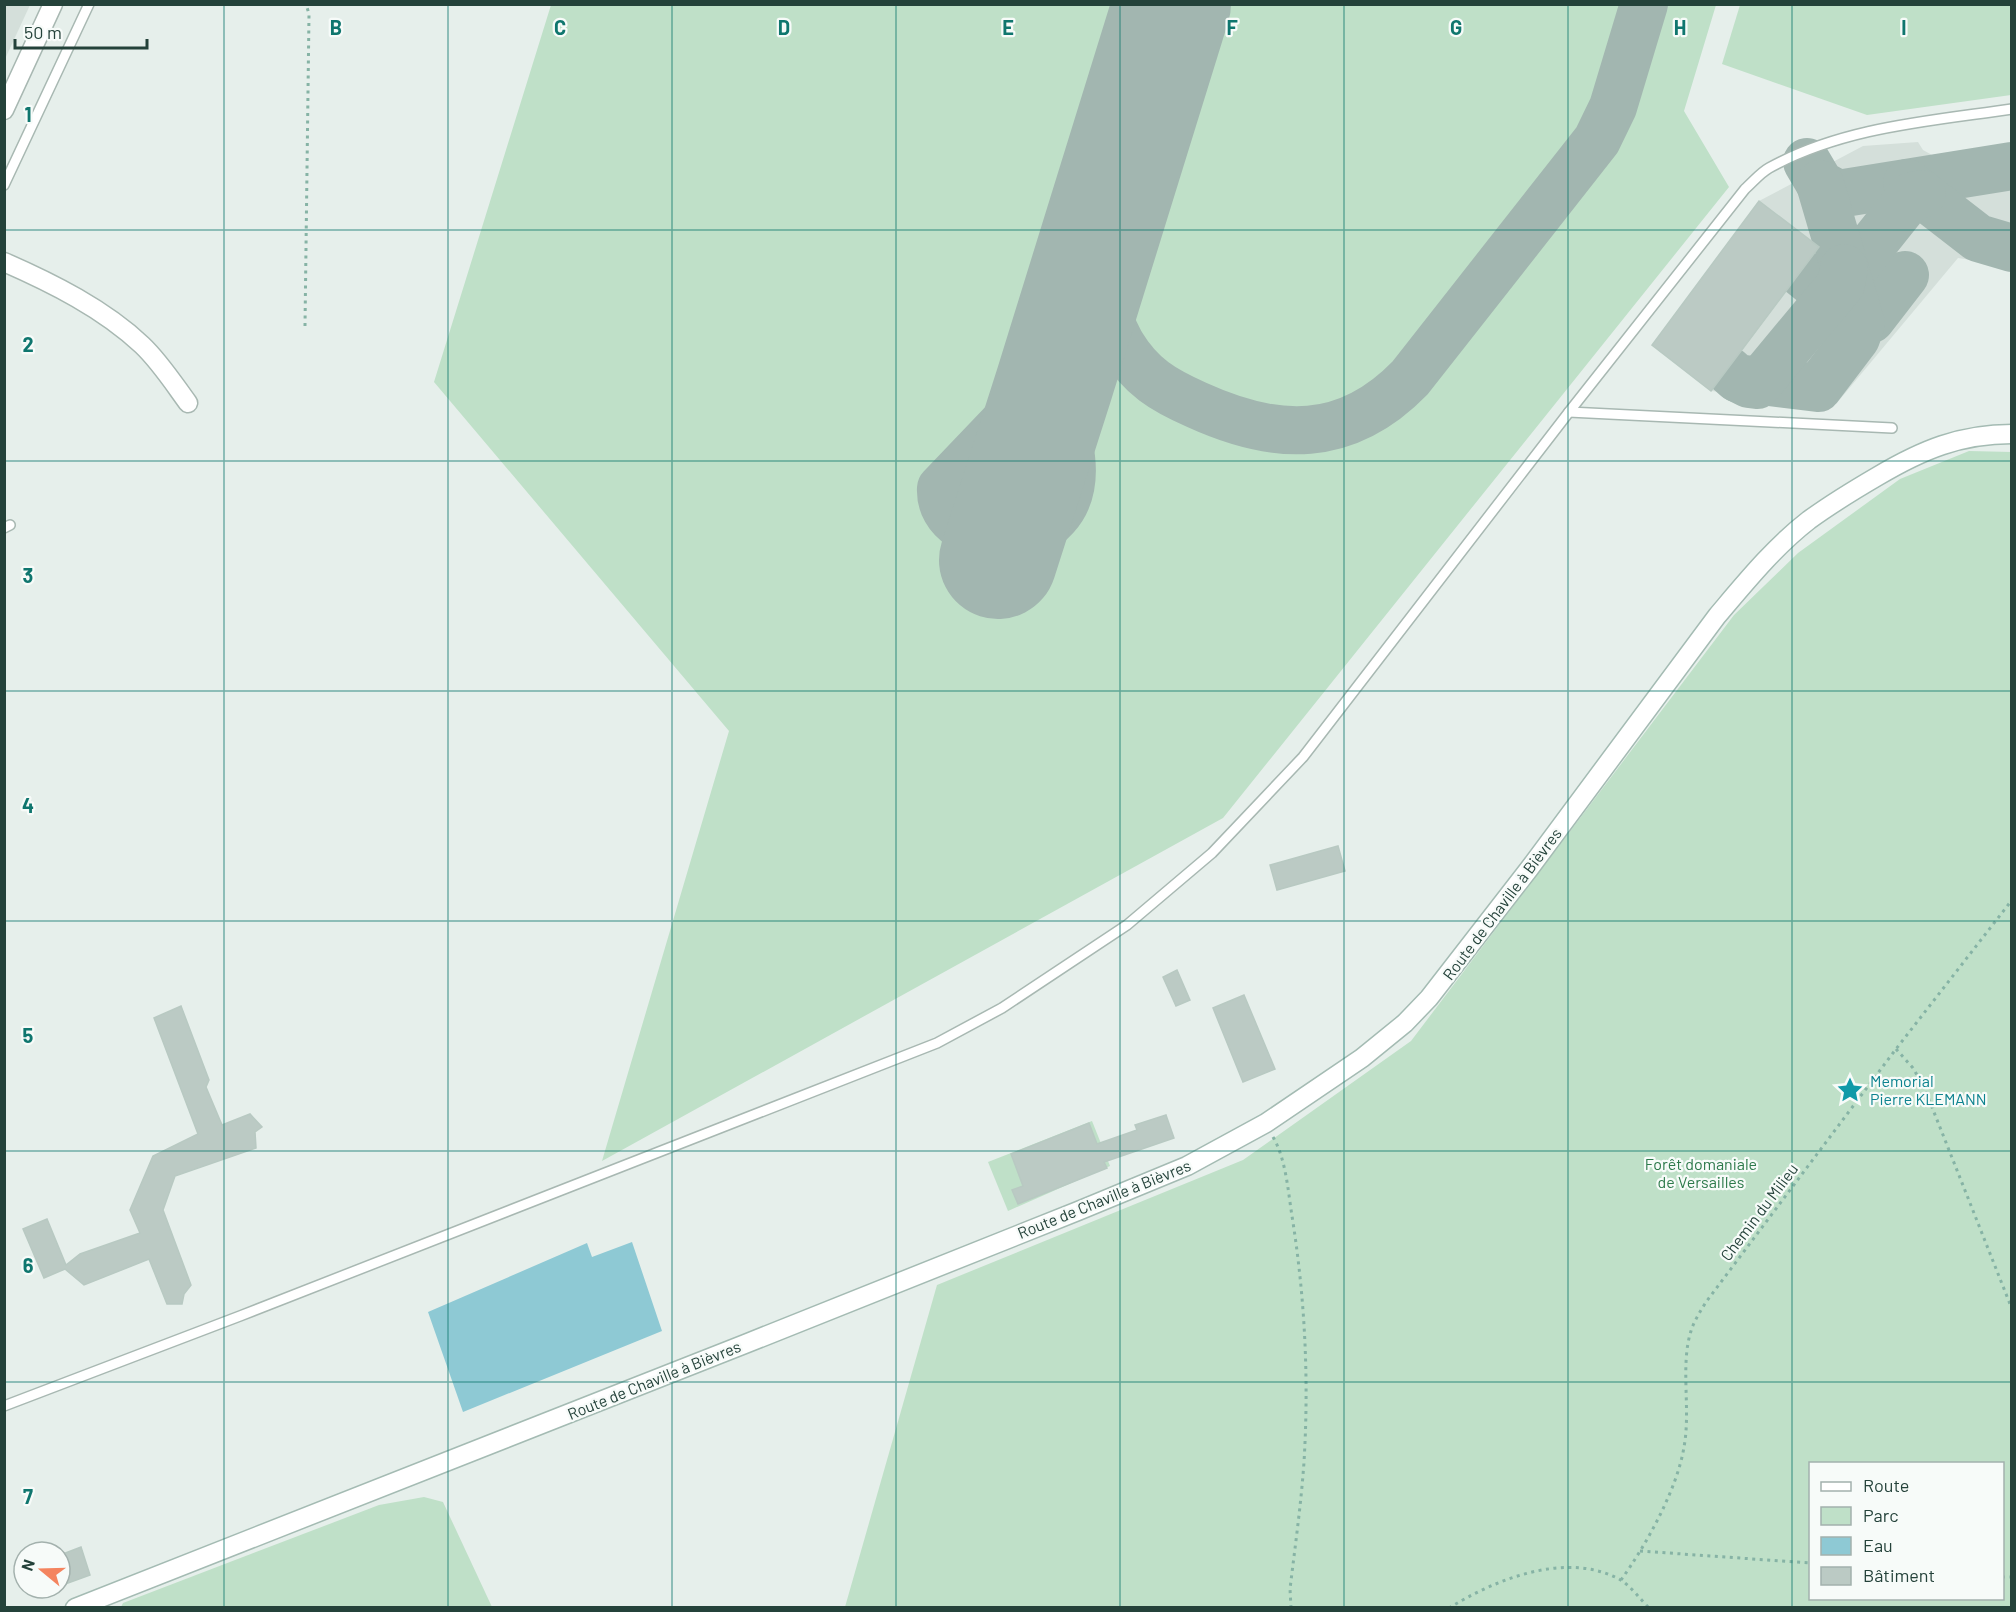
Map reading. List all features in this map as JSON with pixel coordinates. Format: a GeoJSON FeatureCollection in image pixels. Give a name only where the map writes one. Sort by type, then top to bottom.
{"type":"FeatureCollection","features":[{"type":"Feature","properties":{"kind":"main road"},"geometry":{"type":"LineString","coordinates":[[4,110],[53,4]]}},
{"type":"Feature","properties":{"kind":"main road"},"geometry":{"type":"LineString","coordinates":[[4,262],[36,276],[105,315],[143,346],[188,403]]}},
{"type":"Feature","properties":{"kind":"main road","name":"Route de Chaville à Bièvres"},"geometry":{"type":"LineString","coordinates":[[75,1608],[745,1344],[1187,1166],[1266,1123],[1362,1058],[1405,1023],[1429,998],[1529,870],[1717,616],[1749,578],[1807,522],[1841,497],[1904,461],[1934,447],[1964,438],[2012,434]]}},
{"type":"Feature","properties":{"kind":"lane"},"geometry":{"type":"LineString","coordinates":[[4,185],[89,4]]}},
{"type":"Feature","properties":{"kind":"lane"},"geometry":{"type":"LineString","coordinates":[[4,1406],[937,1043],[1002,1008],[1127,925],[1212,853],[1296,765],[1745,189],[1767,169],[1801,153],[1863,132],[2012,109]]}},
{"type":"Feature","properties":{"kind":"lane"},"geometry":{"type":"LineString","coordinates":[[1569,412],[1892,428]]}},
{"type":"Feature","properties":{"kind":"path"},"geometry":{"type":"LineString","coordinates":[[305,326],[309,14],[306,4]]}},
{"type":"Feature","properties":{"kind":"path","name":"Chemin du Milieu"},"geometry":{"type":"LineString","coordinates":[[1621,1580],[1640,1551],[1665,1502],[1684,1448],[1687,1419],[1688,1345],[1696,1319],[1706,1302],[1896,1049],[2012,900]]}},
{"type":"Feature","properties":{"kind":"path"},"geometry":{"type":"LineString","coordinates":[[1896,1049],[1913,1068],[1924,1087],[2012,1309]]}},
{"type":"Feature","properties":{"kind":"path"},"geometry":{"type":"LineString","coordinates":[[1266,1123],[1278,1145],[1287,1188],[1298,1252],[1305,1326],[1307,1385],[1304,1463],[1290,1589],[1291,1608]]}},
{"type":"Feature","properties":{"kind":"path"},"geometry":{"type":"LineString","coordinates":[[1640,1551],[1809,1563]]}},
{"type":"Feature","properties":{"kind":"path"},"geometry":{"type":"LineString","coordinates":[[1449,1608],[1512,1576],[1535,1571],[1580,1569],[1602,1573],[1621,1580],[1649,1608]]}},
{"type":"Feature","properties":{"kind":"shaded area"},"geometry":{"type":"Polygon","coordinates":[[[4,5],[30,5],[5,59],[4,5]]]}},
{"type":"Feature","properties":{"kind":"shaded area"},"geometry":{"type":"Polygon","coordinates":[[[1918,142],[1923,150],[1932,155],[2011,143],[2011,266],[1958,258],[1836,404],[1711,391],[1818,247],[1759,201],[1863,146],[1918,142]]]}},
{"type":"Feature","properties":{"kind":"green space"},"geometry":{"type":"Polygon","coordinates":[[[551,5],[1716,5],[1684,111],[1729,187],[1223,818],[602,1161],[729,731],[434,382],[551,5]]]}},
{"type":"Feature","properties":{"kind":"green space"},"geometry":{"type":"Polygon","coordinates":[[[1740,5],[2011,5],[2011,95],[1867,115],[1722,64],[1740,5]]]}},
{"type":"Feature","properties":{"kind":"green space","name":"Forêt domaniale de Versailles"},"geometry":{"type":"Polygon","coordinates":[[[1969,451],[2012,452],[2011,1607],[845,1607],[937,1285],[1243,1160],[1411,1041],[1734,615],[1798,553],[1900,479],[1969,451]]]}},
{"type":"Feature","properties":{"kind":"green space"},"geometry":{"type":"Polygon","coordinates":[[[1092,1121],[1110,1166],[1008,1211],[988,1162],[1092,1121]]]}},
{"type":"Feature","properties":{"kind":"green space"},"geometry":{"type":"Polygon","coordinates":[[[424,1497],[443,1502],[492,1607],[121,1607],[123,1603],[379,1505],[424,1497]]]}},
{"type":"Feature","properties":{"kind":"water"},"geometry":{"type":"Polygon","coordinates":[[[632,1242],[662,1331],[463,1412],[428,1312],[587,1243],[592,1257],[632,1242]]]}},
{"type":"Feature","properties":{"kind":"building"},"geometry":{"type":"Polygon","coordinates":[[[1759,201],[1819,247],[1711,391],[1652,345],[1759,201]]]}},
{"type":"Feature","properties":{"kind":"building"},"geometry":{"type":"Polygon","coordinates":[[[1338,846],[1345,871],[1277,890],[1270,865],[1338,846]]]}},
{"type":"Feature","properties":{"kind":"building"},"geometry":{"type":"Polygon","coordinates":[[[1177,970],[1190,1000],[1176,1006],[1163,977],[1177,970]]]}},
{"type":"Feature","properties":{"kind":"building"},"geometry":{"type":"Polygon","coordinates":[[[1244,995],[1275,1069],[1243,1082],[1213,1008],[1244,995]]]}},
{"type":"Feature","properties":{"kind":"building"},"geometry":{"type":"Polygon","coordinates":[[[181,1006],[209,1080],[206,1087],[222,1125],[250,1114],[262,1127],[255,1132],[256,1148],[175,1176],[163,1210],[191,1285],[184,1294],[182,1304],[167,1304],[149,1259],[84,1285],[65,1269],[44,1278],[23,1229],[47,1219],[66,1265],[80,1254],[140,1233],[130,1210],[153,1156],[198,1134],[154,1018],[181,1006]]]}},
{"type":"Feature","properties":{"kind":"building"},"geometry":{"type":"Polygon","coordinates":[[[1166,1115],[1174,1138],[1104,1162],[1107,1168],[1018,1204],[1012,1190],[1023,1186],[1011,1154],[1089,1123],[1097,1144],[1137,1130],[1135,1125],[1166,1115]]]}},
{"type":"Feature","properties":{"kind":"building"},"geometry":{"type":"Polygon","coordinates":[[[81,1547],[90,1575],[72,1582],[72,1550],[81,1547]]]}},
{"type":"Feature","properties":{"kind":"taxiway"},"geometry":{"type":"LineString","coordinates":[[1104,220],[1101,267],[1108,314],[1121,344],[1129,355],[1145,374],[1163,388],[1226,417],[1282,430],[1309,430],[1335,425],[1361,415],[1386,400],[1410,378],[1597,140],[1613,107],[1644,4]]}},
{"type":"Feature","properties":{"kind":"taxiway"},"geometry":{"type":"LineString","coordinates":[[1807,162],[1820,184],[1838,194],[2012,166]]}},
{"type":"Feature","properties":{"kind":"taxiway"},"geometry":{"type":"LineString","coordinates":[[1907,183],[1978,238],[2012,248]]}},
{"type":"Feature","properties":{"kind":"taxiway"},"geometry":{"type":"LineString","coordinates":[[1728,370],[1737,378],[1818,388],[1856,338],[1861,324],[1820,184]]}},
{"type":"Feature","properties":{"kind":"taxiway"},"geometry":{"type":"LineString","coordinates":[[1841,284],[1911,196],[1922,194]]}},
{"type":"Feature","properties":{"kind":"taxiway"},"geometry":{"type":"LineString","coordinates":[[1739,379],[1757,385],[1841,284],[1844,268]]}},
{"type":"Feature","properties":{"kind":"taxiway"},"geometry":{"type":"LineString","coordinates":[[1800,272],[1852,314],[1871,319],[1905,275]]}},
{"type":"Feature","properties":{"kind":"taxiway"},"geometry":{"type":"LineString","coordinates":[[1048,413],[1067,444],[1071,457],[1069,492],[1056,517],[1035,532],[1009,538],[984,536],[961,526],[946,510],[941,488],[1048,376],[1068,340]]}},
{"type":"Feature","properties":{"kind":"runway"},"geometry":{"type":"LineString","coordinates":[[998,560],[1172,4]]}},
{"type":"Feature","properties":{"kind":"place","name":"Memorial Pierre KLEMANN"},"geometry":{"type":"Point","coordinates":[1850,1090]}}]}
